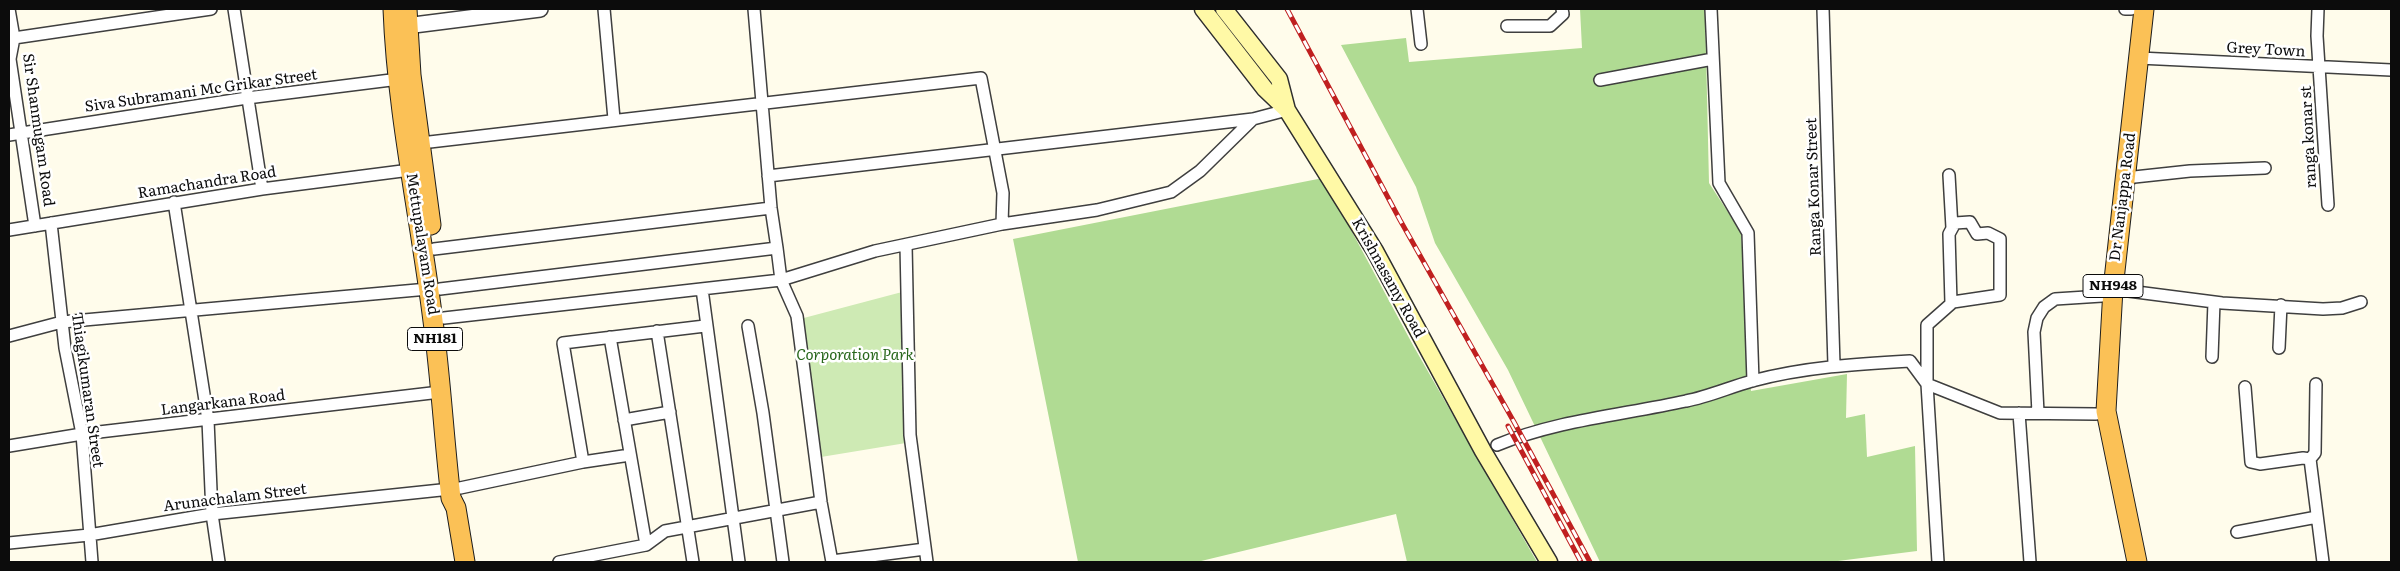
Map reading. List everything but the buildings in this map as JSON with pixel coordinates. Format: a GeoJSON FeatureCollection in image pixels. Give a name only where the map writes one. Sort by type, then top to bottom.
{"type":"FeatureCollection","features":[{"type":"Feature","properties":{"kind":"highway","name":"Dr Nanjappa Road"},"geometry":{"type":"LineString","coordinates":[[2127,562],[2096,414],[2108,293],[2131,9]]}},
{"type":"Feature","properties":{"kind":"highway","name":"Dr Nanjappa Road"},"geometry":{"type":"LineString","coordinates":[[2137,562],[2106,412],[2108,293],[2125,178],[2144,9]]}},
{"type":"Feature","properties":{"kind":"highway","name":"Mettupalayam Road"},"geometry":{"type":"LineString","coordinates":[[401,17],[398,79],[410,170],[434,289],[444,318],[458,488],[451,498],[456,508],[465,562]]}},
{"type":"Feature","properties":{"kind":"highway","name":"Mettupalayam Road"},"geometry":{"type":"LineString","coordinates":[[401,17],[421,143],[434,249],[434,289],[440,392],[458,488]]}},
{"type":"Feature","properties":{"kind":"main road","name":"Krishnasamy Road"},"geometry":{"type":"LineString","coordinates":[[1203,9],[1265,89],[1287,110],[1375,251],[1483,451],[1549,562]]}},
{"type":"Feature","properties":{"kind":"main road"},"geometry":{"type":"LineString","coordinates":[[1224,9],[1279,79],[1287,110]]}},
{"type":"Feature","properties":{"kind":"street","name":"Sir Shanmugam Road"},"geometry":{"type":"LineString","coordinates":[[9,9],[14,38],[9,59],[35,226]]}},
{"type":"Feature","properties":{"kind":"street"},"geometry":{"type":"LineString","coordinates":[[14,38],[211,9]]}},
{"type":"Feature","properties":{"kind":"street"},"geometry":{"type":"LineString","coordinates":[[234,9],[262,189]]}},
{"type":"Feature","properties":{"kind":"street"},"geometry":{"type":"LineString","coordinates":[[401,17],[540,9]]}},
{"type":"Feature","properties":{"kind":"street"},"geometry":{"type":"LineString","coordinates":[[604,9],[614,119]]}},
{"type":"Feature","properties":{"kind":"street"},"geometry":{"type":"LineString","coordinates":[[754,9],[764,104],[771,208],[781,280],[797,316],[821,502],[832,561],[925,549]]}},
{"type":"Feature","properties":{"kind":"street"},"geometry":{"type":"LineString","coordinates":[[1417,9],[1421,44]]}},
{"type":"Feature","properties":{"kind":"street"},"geometry":{"type":"LineString","coordinates":[[1507,26],[1550,26],[1563,14],[1562,9]]}},
{"type":"Feature","properties":{"kind":"street"},"geometry":{"type":"LineString","coordinates":[[1710,9],[1719,183],[1748,233],[1753,381]]}},
{"type":"Feature","properties":{"kind":"street","name":"Ranga Konar Street"},"geometry":{"type":"LineString","coordinates":[[1823,9],[1834,365]]}},
{"type":"Feature","properties":{"kind":"street"},"geometry":{"type":"LineString","coordinates":[[2125,9],[2131,9]]}},
{"type":"Feature","properties":{"kind":"street","name":"ranga konar st"},"geometry":{"type":"LineString","coordinates":[[2318,9],[2317,36],[2321,68],[2328,205]]}},
{"type":"Feature","properties":{"kind":"street","name":"Grey Town"},"geometry":{"type":"LineString","coordinates":[[2139,58],[2391,70]]}},
{"type":"Feature","properties":{"kind":"street"},"geometry":{"type":"LineString","coordinates":[[1600,80],[1713,59]]}},
{"type":"Feature","properties":{"kind":"street"},"geometry":{"type":"LineString","coordinates":[[421,143],[614,119],[764,104],[981,78],[1003,194],[1002,224]]}},
{"type":"Feature","properties":{"kind":"street","name":"Siva Subramani Mc Grikar Street"},"geometry":{"type":"LineString","coordinates":[[9,135],[247,98],[398,79]]}},
{"type":"Feature","properties":{"kind":"street"},"geometry":{"type":"LineString","coordinates":[[768,176],[1253,119],[1287,110]]}},
{"type":"Feature","properties":{"kind":"street"},"geometry":{"type":"LineString","coordinates":[[444,318],[781,280],[876,251],[1002,224],[1097,210],[1171,192],[1200,171],[1253,119]]}},
{"type":"Feature","properties":{"kind":"street"},"geometry":{"type":"LineString","coordinates":[[2125,178],[2190,171],[2265,168]]}},
{"type":"Feature","properties":{"kind":"street","name":"Ramachandra Road"},"geometry":{"type":"LineString","coordinates":[[9,230],[174,202],[410,170]]}},
{"type":"Feature","properties":{"kind":"street"},"geometry":{"type":"LineString","coordinates":[[1949,175],[1952,228]]}},
{"type":"Feature","properties":{"kind":"street"},"geometry":{"type":"LineString","coordinates":[[174,202],[208,420],[212,514],[220,562]]}},
{"type":"Feature","properties":{"kind":"street"},"geometry":{"type":"LineString","coordinates":[[434,249],[771,208]]}},
{"type":"Feature","properties":{"kind":"street"},"geometry":{"type":"LineString","coordinates":[[1938,562],[1926,384],[1927,326],[1951,303],[2000,295],[2000,239],[1988,233],[1977,234],[1970,222],[1955,223],[1949,234],[1951,303]]}},
{"type":"Feature","properties":{"kind":"street","name":"Thiagikumaran Street"},"geometry":{"type":"LineString","coordinates":[[51,223],[65,348],[82,434],[92,562]]}},
{"type":"Feature","properties":{"kind":"street"},"geometry":{"type":"LineString","coordinates":[[906,245],[910,434],[927,562]]}},
{"type":"Feature","properties":{"kind":"street"},"geometry":{"type":"LineString","coordinates":[[9,336],[62,322],[434,289],[777,248]]}},
{"type":"Feature","properties":{"kind":"street"},"geometry":{"type":"LineString","coordinates":[[702,289],[705,326],[739,562]]}},
{"type":"Feature","properties":{"kind":"street"},"geometry":{"type":"LineString","coordinates":[[2038,413],[2034,332],[2037,318],[2044,307],[2055,299],[2108,293],[2323,309],[2342,308],[2361,302]]}},
{"type":"Feature","properties":{"kind":"street"},"geometry":{"type":"LineString","coordinates":[[2212,357],[2214,302]]}},
{"type":"Feature","properties":{"kind":"street"},"geometry":{"type":"LineString","coordinates":[[2279,348],[2281,305]]}},
{"type":"Feature","properties":{"kind":"street"},"geometry":{"type":"LineString","coordinates":[[583,462],[563,343],[705,326]]}},
{"type":"Feature","properties":{"kind":"street"},"geometry":{"type":"LineString","coordinates":[[748,326],[763,413],[783,562]]}},
{"type":"Feature","properties":{"kind":"street"},"geometry":{"type":"LineString","coordinates":[[657,331],[693,562]]}},
{"type":"Feature","properties":{"kind":"street"},"geometry":{"type":"LineString","coordinates":[[610,337],[646,545]]}},
{"type":"Feature","properties":{"kind":"street"},"geometry":{"type":"LineString","coordinates":[[1497,445],[1528,432],[1612,414],[1688,401],[1753,381],[1834,365],[1910,361],[1926,384],[2000,413],[2096,414]]}},
{"type":"Feature","properties":{"kind":"street"},"geometry":{"type":"LineString","coordinates":[[2316,384],[2315,453],[2310,459],[2324,562]]}},
{"type":"Feature","properties":{"kind":"street"},"geometry":{"type":"LineString","coordinates":[[2245,387],[2251,462],[2260,464],[2304,458],[2310,459]]}},
{"type":"Feature","properties":{"kind":"street","name":"Langarkana Road"},"geometry":{"type":"LineString","coordinates":[[9,446],[82,434],[440,392]]}},
{"type":"Feature","properties":{"kind":"street"},"geometry":{"type":"LineString","coordinates":[[624,420],[670,412]]}},
{"type":"Feature","properties":{"kind":"street"},"geometry":{"type":"LineString","coordinates":[[2020,413],[2030,562]]}},
{"type":"Feature","properties":{"kind":"street","name":"Arunachalam Street"},"geometry":{"type":"LineString","coordinates":[[9,543],[89,535],[212,514],[458,488],[583,462],[630,455]]}},
{"type":"Feature","properties":{"kind":"street"},"geometry":{"type":"LineString","coordinates":[[559,562],[596,558],[646,545],[665,531],[821,502]]}},
{"type":"Feature","properties":{"kind":"street"},"geometry":{"type":"LineString","coordinates":[[2237,532],[2317,517]]}},
{"type":"Feature","properties":{"kind":"green space"},"geometry":{"type":"Polygon","coordinates":[[[1580,9],[1705,9],[1709,183],[1741,232],[1751,391],[1847,374],[1846,418],[1865,414],[1867,457],[1915,446],[1917,551],[1830,562],[1600,562],[1508,370],[1435,243],[1416,187],[1341,45],[1406,38],[1409,62],[1582,48],[1580,9]]]}},
{"type":"Feature","properties":{"kind":"green space"},"geometry":{"type":"Polygon","coordinates":[[[1323,178],[1414,347],[1537,562],[1407,562],[1396,514],[1197,562],[1078,562],[1013,239],[1323,178]]]}},
{"type":"Feature","properties":{"kind":"green space","name":"Corporation Park"},"geometry":{"type":"Polygon","coordinates":[[[902,292],[906,443],[821,457],[800,319],[902,292]]]}},
{"type":"Feature","properties":{"kind":"railway"},"geometry":{"type":"LineString","coordinates":[[1287,9],[1400,220],[1514,422],[1590,562]]}},
{"type":"Feature","properties":{"kind":"railway"},"geometry":{"type":"LineString","coordinates":[[1508,426],[1581,562]]}}]}
